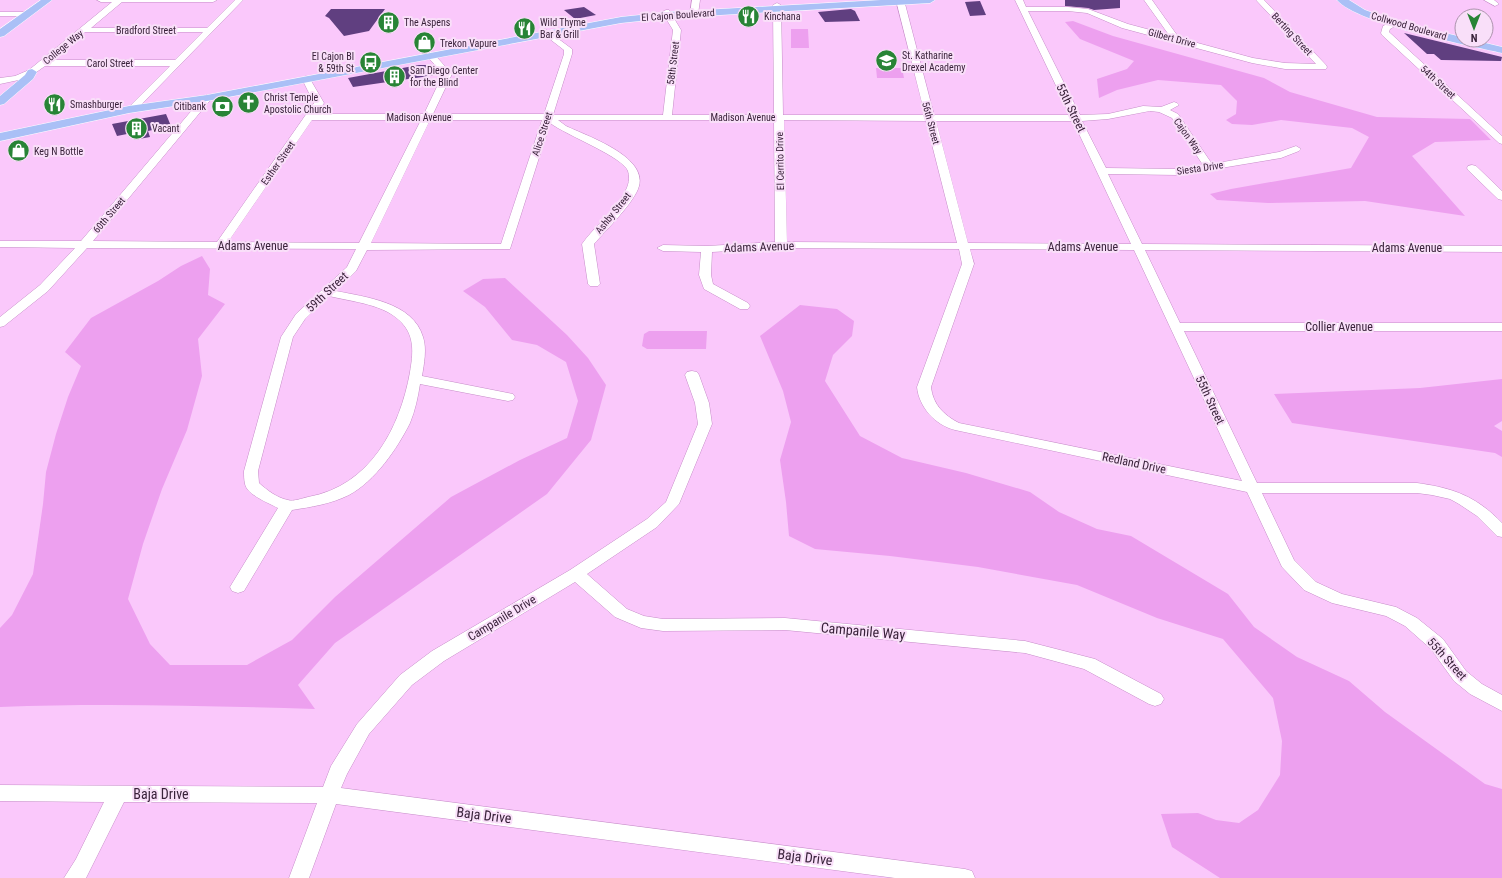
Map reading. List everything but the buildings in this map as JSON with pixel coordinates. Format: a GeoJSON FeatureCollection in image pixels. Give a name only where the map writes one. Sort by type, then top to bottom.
{"type":"FeatureCollection","features":[{"type":"Feature","properties":{"kind":"main road"},"geometry":{"type":"LineString","coordinates":[[0,34],[47,0]]}},
{"type":"Feature","properties":{"kind":"main road","name":"El Cajon Boulevard"},"geometry":{"type":"LineString","coordinates":[[777,7],[874,0]]}},
{"type":"Feature","properties":{"kind":"main road","name":"El Cajon Boulevard"},"geometry":{"type":"LineString","coordinates":[[64,124],[85,125],[184,105],[207,98],[430,55],[443,54],[547,32],[621,20],[694,12],[930,0]]}},
{"type":"Feature","properties":{"kind":"main road","name":"Collwood Boulevard"},"geometry":{"type":"LineString","coordinates":[[1342,0],[1362,12],[1395,24],[1502,50]]}},
{"type":"Feature","properties":{"kind":"main road"},"geometry":{"type":"LineString","coordinates":[[0,102],[29,77],[32,72]]}},
{"type":"Feature","properties":{"kind":"main road","name":"El Cajon Boulevard"},"geometry":{"type":"LineString","coordinates":[[0,137],[64,124],[81,118],[182,100],[207,98]]}},
{"type":"Feature","properties":{"kind":"street"},"geometry":{"type":"LineString","coordinates":[[101,0],[212,0]]}},
{"type":"Feature","properties":{"kind":"street","name":"College Way"},"geometry":{"type":"LineString","coordinates":[[0,81],[19,78],[32,72],[120,0]]}},
{"type":"Feature","properties":{"kind":"street"},"geometry":{"type":"LineString","coordinates":[[132,109],[239,0]]}},
{"type":"Feature","properties":{"kind":"street"},"geometry":{"type":"LineString","coordinates":[[694,12],[696,0]]}},
{"type":"Feature","properties":{"kind":"street"},"geometry":{"type":"LineString","coordinates":[[1148,0],[1176,39]]}},
{"type":"Feature","properties":{"kind":"street","name":"Berting Street"},"geometry":{"type":"LineString","coordinates":[[1260,0],[1323,67]]}},
{"type":"Feature","properties":{"kind":"street","name":"56th Street"},"geometry":{"type":"LineString","coordinates":[[900,1],[964,246]]}},
{"type":"Feature","properties":{"kind":"street","name":"Gilbert Drive"},"geometry":{"type":"LineString","coordinates":[[1021,4],[1088,11],[1125,26],[1262,62],[1291,66],[1323,67]]}},
{"type":"Feature","properties":{"kind":"street","name":"55th Street"},"geometry":{"type":"LineString","coordinates":[[1021,4],[1077,118],[1251,488],[1288,563],[1310,586],[1338,599],[1390,611],[1411,622],[1437,644],[1460,676],[1470,685],[1502,704]]}},
{"type":"Feature","properties":{"kind":"street","name":"El Cerrito Drive"},"geometry":{"type":"LineString","coordinates":[[777,7],[781,245]]}},
{"type":"Feature","properties":{"kind":"street"},"geometry":{"type":"LineString","coordinates":[[0,14],[26,14]]}},
{"type":"Feature","properties":{"kind":"street","name":"58th Street"},"geometry":{"type":"LineString","coordinates":[[667,14],[677,30],[667,117]]}},
{"type":"Feature","properties":{"kind":"street","name":"54th Street"},"geometry":{"type":"LineString","coordinates":[[1395,24],[1386,28],[1385,33],[1502,141]]}},
{"type":"Feature","properties":{"kind":"street","name":"Bradford Street"},"geometry":{"type":"LineString","coordinates":[[84,30],[209,30]]}},
{"type":"Feature","properties":{"kind":"street","name":"Alice Street"},"geometry":{"type":"LineString","coordinates":[[506,247],[548,117],[568,49],[547,32]]}},
{"type":"Feature","properties":{"kind":"street","name":"59th Street"},"geometry":{"type":"LineString","coordinates":[[287,506],[264,495],[252,486],[251,471],[287,337],[300,317],[352,269],[448,74],[430,55]]}},
{"type":"Feature","properties":{"kind":"street","name":"Carol Street"},"geometry":{"type":"LineString","coordinates":[[43,62],[177,63]]}},
{"type":"Feature","properties":{"kind":"street","name":"Esther Street"},"geometry":{"type":"LineString","coordinates":[[220,246],[320,103],[306,79]]}},
{"type":"Feature","properties":{"kind":"street","name":"60th Street"},"geometry":{"type":"LineString","coordinates":[[0,323],[44,288],[83,246],[207,98]]}},
{"type":"Feature","properties":{"kind":"street","name":"Madison Avenue"},"geometry":{"type":"LineString","coordinates":[[310,117],[1077,118],[1110,116],[1145,108],[1156,107],[1162,110],[1174,105]]}},
{"type":"Feature","properties":{"kind":"street","name":"Cajon Way"},"geometry":{"type":"LineString","coordinates":[[1162,110],[1175,116],[1209,167]]}},
{"type":"Feature","properties":{"kind":"street","name":"Ashby Street"},"geometry":{"type":"LineString","coordinates":[[548,117],[563,128],[621,157],[633,170],[634,186],[626,200],[588,244],[594,284]]}},
{"type":"Feature","properties":{"kind":"street","name":"Siesta Drive"},"geometry":{"type":"LineString","coordinates":[[1102,171],[1179,172],[1281,155],[1296,149]]}},
{"type":"Feature","properties":{"kind":"street"},"geometry":{"type":"LineString","coordinates":[[1472,168],[1502,197]]}},
{"type":"Feature","properties":{"kind":"street","name":"Adams Avenue"},"geometry":{"type":"LineString","coordinates":[[0,244],[83,246],[506,247]]}},
{"type":"Feature","properties":{"kind":"street","name":"Adams Avenue"},"geometry":{"type":"LineString","coordinates":[[663,248],[708,249],[781,245],[1502,248]]}},
{"type":"Feature","properties":{"kind":"street","name":"Redland Drive"},"geometry":{"type":"LineString","coordinates":[[964,246],[968,264],[924,387],[924,393],[928,401],[936,414],[943,420],[955,426],[1251,488],[1417,488],[1438,490],[1465,499],[1483,512],[1502,532]]}},
{"type":"Feature","properties":{"kind":"street"},"geometry":{"type":"LineString","coordinates":[[708,249],[705,275],[708,286],[744,306]]}},
{"type":"Feature","properties":{"kind":"street"},"geometry":{"type":"LineString","coordinates":[[238,587],[287,506],[320,500],[350,488],[363,478],[391,443],[404,421],[415,379],[418,346],[417,336],[404,317],[385,306],[326,292]]}},
{"type":"Feature","properties":{"kind":"street","name":"Collier Avenue"},"geometry":{"type":"LineString","coordinates":[[1176,327],[1502,327]]}},
{"type":"Feature","properties":{"kind":"street","name":"Campanile Drive"},"geometry":{"type":"LineString","coordinates":[[299,878],[338,772],[363,729],[406,680],[438,656],[576,574],[652,522],[672,504],[705,424],[702,403],[692,375]]}},
{"type":"Feature","properties":{"kind":"street"},"geometry":{"type":"LineString","coordinates":[[415,379],[508,397]]}},
{"type":"Feature","properties":{"kind":"street","name":"Campanile Way"},"geometry":{"type":"LineString","coordinates":[[576,574],[621,613],[646,623],[663,625],[785,624],[1025,647],[1089,664],[1155,699]]}},
{"type":"Feature","properties":{"kind":"street","name":"Baja Drive"},"geometry":{"type":"LineString","coordinates":[[0,793],[329,795],[965,878]]}},
{"type":"Feature","properties":{"kind":"street"},"geometry":{"type":"LineString","coordinates":[[74,878],[83,865],[118,794]]}},
{"type":"Feature","properties":{"kind":"shaded area"},"geometry":{"type":"Polygon","coordinates":[[[1073,21],[1113,36],[1264,78],[1290,92],[1377,117],[1470,119],[1491,140],[1435,142],[1412,156],[1465,216],[1365,201],[1268,203],[1217,200],[1210,194],[1351,168],[1369,137],[1352,128],[1281,120],[1252,125],[1232,124],[1226,120],[1236,114],[1237,101],[1221,85],[1158,80],[1117,90],[1099,98],[1097,79],[1127,69],[1134,61],[1080,39],[1065,22],[1073,21]]]}},
{"type":"Feature","properties":{"kind":"shaded area"},"geometry":{"type":"Polygon","coordinates":[[[791,29],[808,29],[809,48],[791,48],[791,29]]]}},
{"type":"Feature","properties":{"kind":"shaded area"},"geometry":{"type":"Polygon","coordinates":[[[876,68],[902,68],[904,78],[877,78],[876,68]]]}},
{"type":"Feature","properties":{"kind":"shaded area"},"geometry":{"type":"Polygon","coordinates":[[[202,256],[210,269],[208,295],[225,304],[198,339],[202,376],[187,430],[162,489],[143,544],[128,599],[150,644],[170,665],[247,665],[292,640],[335,597],[451,497],[520,460],[567,438],[578,401],[566,362],[537,345],[512,340],[485,307],[463,291],[483,279],[505,278],[567,335],[588,358],[606,385],[591,440],[547,494],[335,643],[298,685],[315,709],[118,705],[0,707],[0,628],[12,615],[33,574],[46,472],[68,397],[81,366],[65,352],[91,318],[158,281],[181,266],[202,256]]]}},
{"type":"Feature","properties":{"kind":"shaded area"},"geometry":{"type":"Polygon","coordinates":[[[800,305],[837,309],[854,321],[852,336],[833,355],[825,381],[860,436],[902,458],[966,473],[1030,492],[1059,512],[1097,529],[1131,536],[1228,594],[1254,627],[1297,657],[1349,681],[1385,712],[1485,784],[1502,789],[1502,878],[1220,878],[1172,847],[1161,814],[1198,813],[1216,820],[1239,823],[1258,810],[1280,775],[1282,741],[1273,698],[1223,639],[1157,618],[1077,585],[978,567],[890,556],[815,549],[789,536],[780,460],[791,422],[783,391],[760,336],[800,305]]]}},
{"type":"Feature","properties":{"kind":"shaded area"},"geometry":{"type":"Polygon","coordinates":[[[649,331],[707,331],[706,349],[647,349],[642,346],[644,334],[649,331]]]}},
{"type":"Feature","properties":{"kind":"shaded area"},"geometry":{"type":"Polygon","coordinates":[[[1502,379],[1502,421],[1494,426],[1502,431],[1502,457],[1495,453],[1292,423],[1274,394],[1420,388],[1502,379]]]}},
{"type":"Feature","properties":{"kind":"place","name":"Kinchana"},"geometry":{"type":"Point","coordinates":[749,16]}},
{"type":"Feature","properties":{"kind":"place","name":"The Aspens"},"geometry":{"type":"Point","coordinates":[388,22]}},
{"type":"Feature","properties":{"kind":"place","name":"Wild Thyme Bar & Grill"},"geometry":{"type":"Point","coordinates":[524,28]}},
{"type":"Feature","properties":{"kind":"place","name":"Trekon Vapure"},"geometry":{"type":"Point","coordinates":[424,43]}},
{"type":"Feature","properties":{"kind":"place","name":"St. Katharine Drexel Academy"},"geometry":{"type":"Point","coordinates":[886,61]}},
{"type":"Feature","properties":{"kind":"place","name":"El Cajon Bl & 59th St"},"geometry":{"type":"Point","coordinates":[370,62]}},
{"type":"Feature","properties":{"kind":"place","name":"San Diego Center for the Blind"},"geometry":{"type":"Point","coordinates":[394,76]}},
{"type":"Feature","properties":{"kind":"place","name":"Christ Temple Apostolic Church"},"geometry":{"type":"Point","coordinates":[248,103]}},
{"type":"Feature","properties":{"kind":"place","name":"Smashburger"},"geometry":{"type":"Point","coordinates":[55,104]}},
{"type":"Feature","properties":{"kind":"place","name":"Citibank"},"geometry":{"type":"Point","coordinates":[222,106]}},
{"type":"Feature","properties":{"kind":"place","name":"Vacant"},"geometry":{"type":"Point","coordinates":[137,128]}},
{"type":"Feature","properties":{"kind":"place","name":"Keg N Bottle"},"geometry":{"type":"Point","coordinates":[19,151]}}]}
